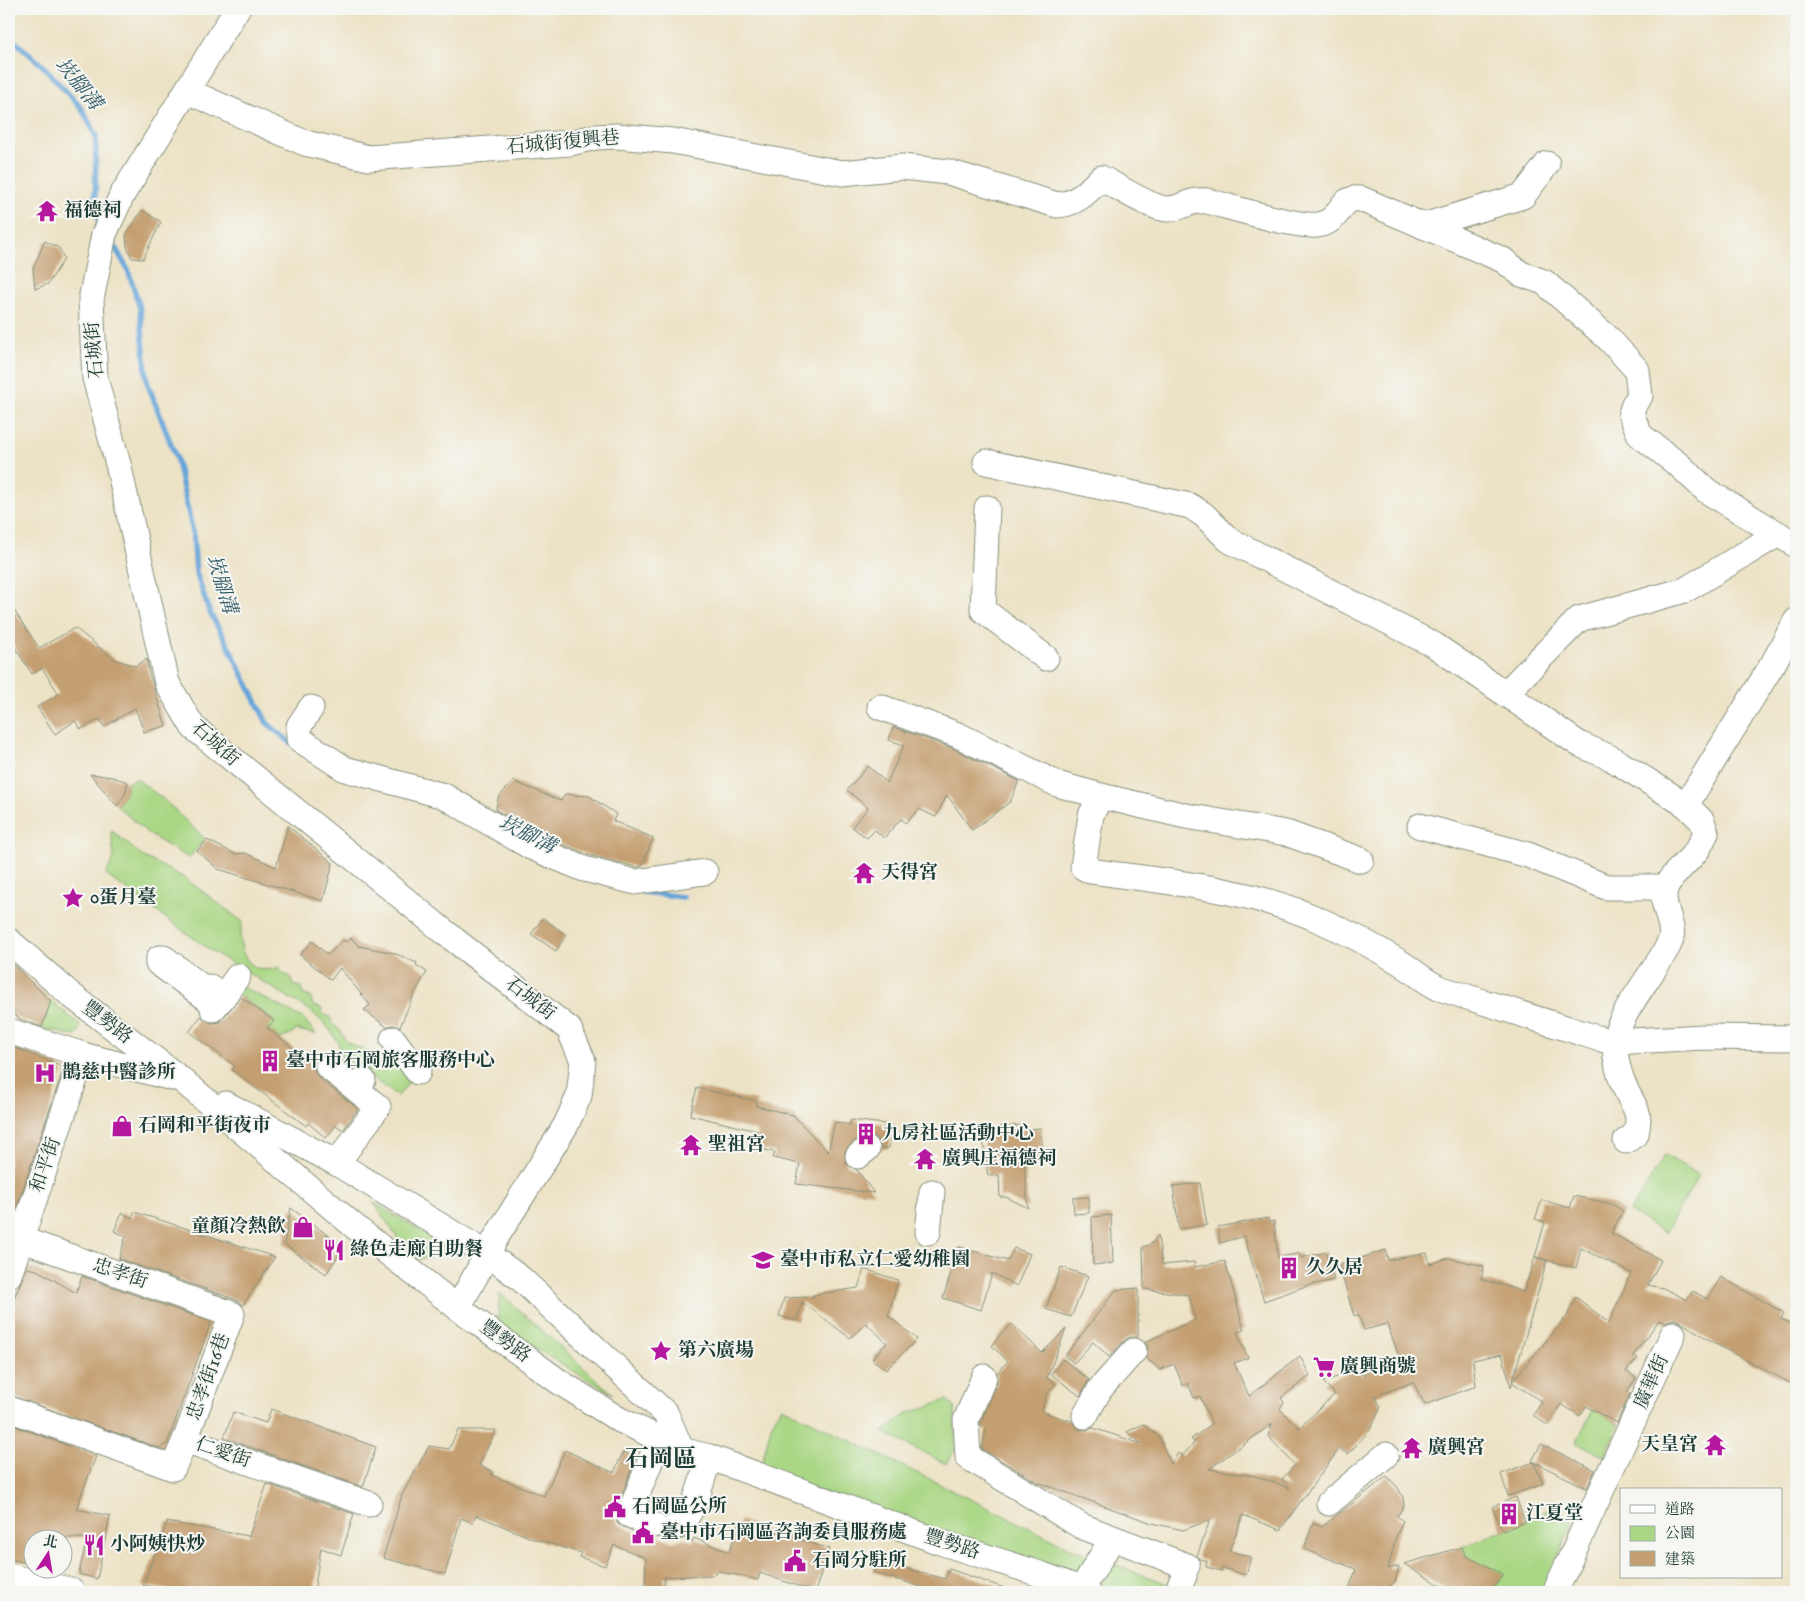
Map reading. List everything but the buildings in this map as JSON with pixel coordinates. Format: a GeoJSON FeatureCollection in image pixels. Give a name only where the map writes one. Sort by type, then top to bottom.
{"type":"FeatureCollection","features":[{"type":"Feature","properties":{"kind":"main road"},"geometry":{"type":"LineString","coordinates":[[9,1578],[71,1592]]}},
{"type":"Feature","properties":{"kind":"street","name":"石城街"},"geometry":{"type":"LineString","coordinates":[[237,9],[122,195],[106,229],[91,300],[95,378],[119,468],[167,683],[193,727],[452,938],[569,1029],[583,1060],[579,1096],[566,1125],[542,1162],[458,1308]]}},
{"type":"Feature","properties":{"kind":"street","name":"石城街復興巷"},"geometry":{"type":"LineString","coordinates":[[187,91],[305,142],[369,158],[570,143],[595,137],[617,136],[673,141],[842,173],[902,167],[948,172],[1057,204],[1069,204],[1080,198],[1102,178],[1156,206],[1169,209],[1195,200],[1207,201],[1305,225],[1316,225],[1336,217],[1345,201],[1352,198],[1361,199],[1423,226]]}},
{"type":"Feature","properties":{"kind":"street"},"geometry":{"type":"LineString","coordinates":[[1423,226],[1523,196],[1547,164]]}},
{"type":"Feature","properties":{"kind":"street"},"geometry":{"type":"LineString","coordinates":[[1423,226],[1503,260],[1521,274],[1544,282],[1609,339],[1637,370],[1640,396],[1634,404],[1631,414],[1640,435],[1680,466],[1707,492],[1787,540]]}},
{"type":"Feature","properties":{"kind":"street"},"geometry":{"type":"LineString","coordinates":[[986,462],[1190,506],[1204,515],[1229,540],[1434,645],[1579,744],[1611,758],[1686,805],[1702,821],[1706,833],[1697,849],[1666,887],[1664,896],[1672,930],[1670,943],[1629,1007],[1614,1042],[1618,1066],[1627,1091],[1637,1108],[1639,1121],[1636,1134],[1626,1141]]}},
{"type":"Feature","properties":{"kind":"street"},"geometry":{"type":"LineString","coordinates":[[987,508],[983,610],[1046,658]]}},
{"type":"Feature","properties":{"kind":"street"},"geometry":{"type":"LineString","coordinates":[[1505,694],[1579,619],[1685,590],[1787,540]]}},
{"type":"Feature","properties":{"kind":"street"},"geometry":{"type":"LineString","coordinates":[[1686,805],[1774,662],[1796,621]]}},
{"type":"Feature","properties":{"kind":"street"},"geometry":{"type":"LineString","coordinates":[[880,706],[958,735],[1057,784],[1186,816],[1286,833],[1360,860]]}},
{"type":"Feature","properties":{"kind":"street"},"geometry":{"type":"LineString","coordinates":[[311,708],[299,726],[299,739],[345,769],[444,796],[531,847],[584,869],[635,882],[705,872]]}},
{"type":"Feature","properties":{"kind":"street"},"geometry":{"type":"LineString","coordinates":[[1101,796],[1091,816],[1083,867],[1090,871],[1215,889],[1288,908],[1318,920],[1386,955],[1439,988],[1614,1042],[1703,1037],[1796,1038]]}},
{"type":"Feature","properties":{"kind":"street"},"geometry":{"type":"LineString","coordinates":[[1420,826],[1528,855],[1606,888],[1666,887]]}},
{"type":"Feature","properties":{"kind":"street","name":"豐勢路"},"geometry":{"type":"LineString","coordinates":[[9,941],[71,995],[183,1081],[354,1226],[458,1308],[558,1381],[618,1419],[670,1444],[940,1542],[1043,1575],[1085,1591]]}},
{"type":"Feature","properties":{"kind":"street"},"geometry":{"type":"LineString","coordinates":[[156,944],[218,1003],[238,976]]}},
{"type":"Feature","properties":{"kind":"street"},"geometry":{"type":"LineString","coordinates":[[9,1031],[83,1055],[183,1081],[338,1164],[488,1254],[520,1278],[666,1414],[670,1444],[629,1515],[664,1526],[683,1524],[690,1514],[709,1457]]}},
{"type":"Feature","properties":{"kind":"street"},"geometry":{"type":"LineString","coordinates":[[393,1039],[418,1072]]}},
{"type":"Feature","properties":{"kind":"street","name":"和平街"},"geometry":{"type":"LineString","coordinates":[[9,1275],[15,1237],[83,1055]]}},
{"type":"Feature","properties":{"kind":"street"},"geometry":{"type":"LineString","coordinates":[[328,1067],[360,1085],[378,1107],[351,1139]]}},
{"type":"Feature","properties":{"kind":"street"},"geometry":{"type":"LineString","coordinates":[[928,1232],[932,1192]]}},
{"type":"Feature","properties":{"kind":"street","name":"忠孝街"},"geometry":{"type":"LineString","coordinates":[[15,1237],[232,1314]]}},
{"type":"Feature","properties":{"kind":"street","name":"忠孝街16巷"},"geometry":{"type":"LineString","coordinates":[[185,1440],[232,1314]]}},
{"type":"Feature","properties":{"kind":"street","name":"廣華街"},"geometry":{"type":"LineString","coordinates":[[1555,1592],[1673,1334]]}},
{"type":"Feature","properties":{"kind":"street"},"geometry":{"type":"LineString","coordinates":[[1085,1416],[1100,1388],[1134,1351]]}},
{"type":"Feature","properties":{"kind":"street"},"geometry":{"type":"LineString","coordinates":[[984,1377],[966,1420],[968,1457],[1113,1547],[1182,1578]]}},
{"type":"Feature","properties":{"kind":"street","name":"仁愛街"},"geometry":{"type":"LineString","coordinates":[[9,1409],[173,1468],[185,1440],[369,1504]]}},
{"type":"Feature","properties":{"kind":"street"},"geometry":{"type":"LineString","coordinates":[[1329,1502],[1386,1455]]}},
{"type":"Feature","properties":{"kind":"street"},"geometry":{"type":"LineString","coordinates":[[1085,1591],[1113,1547]]}},
{"type":"Feature","properties":{"kind":"green space"},"geometry":{"type":"Polygon","coordinates":[[[137,779],[163,799],[205,839],[189,858],[150,835],[117,806],[125,794],[128,782],[137,779]]]}},
{"type":"Feature","properties":{"kind":"green space"},"geometry":{"type":"Polygon","coordinates":[[[111,830],[142,856],[183,877],[243,922],[241,942],[246,959],[259,969],[268,970],[279,967],[283,974],[291,977],[293,985],[301,987],[303,995],[311,997],[313,1006],[321,1008],[324,1015],[330,1017],[333,1025],[340,1030],[346,1042],[379,1057],[413,1077],[398,1096],[341,1056],[338,1042],[327,1026],[311,1011],[210,950],[106,875],[114,857],[111,830]]]}},
{"type":"Feature","properties":{"kind":"green space"},"geometry":{"type":"Polygon","coordinates":[[[237,984],[304,1019],[316,1034],[297,1030],[281,1039],[267,1028],[273,1020],[232,991],[237,984]]]}},
{"type":"Feature","properties":{"kind":"green space"},"geometry":{"type":"Polygon","coordinates":[[[51,1001],[79,1024],[80,1028],[76,1036],[41,1028],[51,1001]]]}},
{"type":"Feature","properties":{"kind":"green space"},"geometry":{"type":"Polygon","coordinates":[[[1665,1155],[1699,1175],[1665,1233],[1630,1212],[1665,1155]]]}},
{"type":"Feature","properties":{"kind":"green space"},"geometry":{"type":"Polygon","coordinates":[[[373,1202],[446,1246],[443,1253],[413,1261],[373,1202]]]}},
{"type":"Feature","properties":{"kind":"green space"},"geometry":{"type":"Polygon","coordinates":[[[500,1293],[613,1394],[497,1326],[500,1293]]]}},
{"type":"Feature","properties":{"kind":"green space"},"geometry":{"type":"Polygon","coordinates":[[[947,1400],[955,1407],[955,1450],[946,1464],[883,1432],[908,1413],[947,1400]]]}},
{"type":"Feature","properties":{"kind":"green space"},"geometry":{"type":"Polygon","coordinates":[[[782,1407],[1072,1549],[1190,1592],[1108,1592],[760,1470],[772,1423],[782,1407]]]}},
{"type":"Feature","properties":{"kind":"green space"},"geometry":{"type":"Polygon","coordinates":[[[1593,1409],[1619,1424],[1604,1456],[1576,1443],[1593,1409]]]}},
{"type":"Feature","properties":{"kind":"green space"},"geometry":{"type":"Polygon","coordinates":[[[1549,1508],[1574,1521],[1542,1592],[1492,1592],[1503,1574],[1482,1564],[1468,1563],[1462,1547],[1525,1522],[1549,1508]]]}},
{"type":"Feature","properties":{"kind":"waterway","name":"崁腳溝"},"geometry":{"type":"LineString","coordinates":[[9,36],[44,67],[82,109],[96,136],[95,213],[101,223]]}},
{"type":"Feature","properties":{"kind":"waterway","name":"崁腳溝"},"geometry":{"type":"LineString","coordinates":[[112,242],[128,270],[140,308],[147,382],[176,457],[193,533],[196,572],[209,611],[267,723],[291,743]]}},
{"type":"Feature","properties":{"kind":"waterway","name":"崁腳溝"},"geometry":{"type":"LineString","coordinates":[[643,892],[683,897]]}},
{"type":"Feature","properties":{"kind":"place","name":"福德祠"},"geometry":{"type":"Point","coordinates":[47,211]}},
{"type":"Feature","properties":{"kind":"place","name":"天得宮"},"geometry":{"type":"Point","coordinates":[864,873]}},
{"type":"Feature","properties":{"kind":"place","name":"0蛋月臺"},"geometry":{"type":"Point","coordinates":[73,898]}},
{"type":"Feature","properties":{"kind":"place","name":"臺中市石岡旅客服務中心"},"geometry":{"type":"Point","coordinates":[270,1061]}},
{"type":"Feature","properties":{"kind":"place","name":"鵲慈中醫診所"},"geometry":{"type":"Point","coordinates":[45,1073]}},
{"type":"Feature","properties":{"kind":"place","name":"石岡和平街夜市"},"geometry":{"type":"Point","coordinates":[122,1126]}},
{"type":"Feature","properties":{"kind":"place","name":"九房社區活動中心"},"geometry":{"type":"Point","coordinates":[866,1134]}},
{"type":"Feature","properties":{"kind":"place","name":"聖祖宮"},"geometry":{"type":"Point","coordinates":[691,1145]}},
{"type":"Feature","properties":{"kind":"place","name":"廣興庄福德祠"},"geometry":{"type":"Point","coordinates":[925,1159]}},
{"type":"Feature","properties":{"kind":"place","name":"童顏冷熱飲"},"geometry":{"type":"Point","coordinates":[303,1227]}},
{"type":"Feature","properties":{"kind":"place","name":"綠色走廊自助餐"},"geometry":{"type":"Point","coordinates":[334,1250]}},
{"type":"Feature","properties":{"kind":"place","name":"臺中市私立仁愛幼稚園"},"geometry":{"type":"Point","coordinates":[763,1260]}},
{"type":"Feature","properties":{"kind":"place","name":"久久居"},"geometry":{"type":"Point","coordinates":[1289,1268]}},
{"type":"Feature","properties":{"kind":"place","name":"第六廣場"},"geometry":{"type":"Point","coordinates":[661,1351]}},
{"type":"Feature","properties":{"kind":"place","name":"廣興商號"},"geometry":{"type":"Point","coordinates":[1324,1367]}},
{"type":"Feature","properties":{"kind":"place","name":"天皇宮"},"geometry":{"type":"Point","coordinates":[1715,1445]}},
{"type":"Feature","properties":{"kind":"place","name":"廣興宮"},"geometry":{"type":"Point","coordinates":[1412,1448]}},
{"type":"Feature","properties":{"kind":"place","name":"石岡區公所"},"geometry":{"type":"Point","coordinates":[615,1507]}},
{"type":"Feature","properties":{"kind":"place","name":"江夏堂"},"geometry":{"type":"Point","coordinates":[1509,1514]}},
{"type":"Feature","properties":{"kind":"place","name":"臺中市石岡區咨詢委員服務處"},"geometry":{"type":"Point","coordinates":[643,1533]}},
{"type":"Feature","properties":{"kind":"place","name":"小阿姨快炒"},"geometry":{"type":"Point","coordinates":[94,1545]}},
{"type":"Feature","properties":{"kind":"place","name":"石岡分駐所"},"geometry":{"type":"Point","coordinates":[795,1561]}},
{"type":"Feature","properties":{"kind":"district","name":"石岡區"},"geometry":{"type":"Point","coordinates":[661,1459]}}]}
